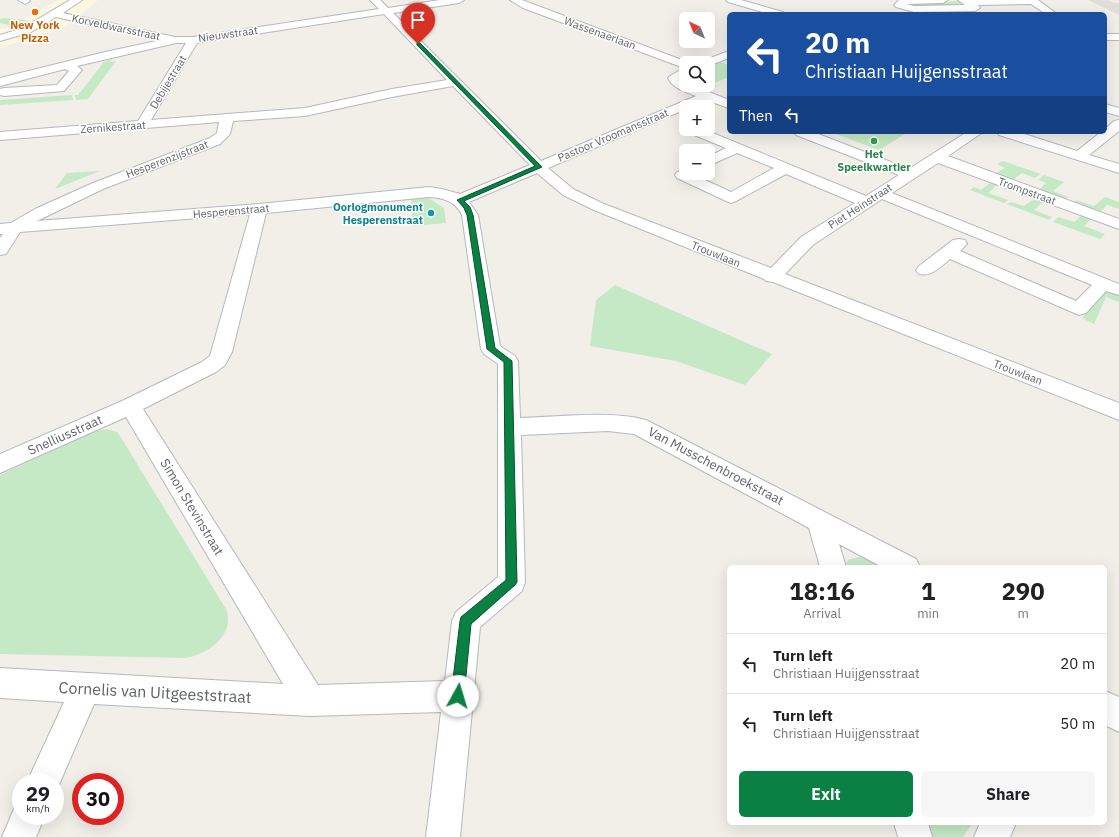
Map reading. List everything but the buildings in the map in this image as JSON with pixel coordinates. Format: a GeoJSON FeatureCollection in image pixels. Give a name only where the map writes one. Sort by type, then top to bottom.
{"type":"FeatureCollection","features":[{"type":"Feature","properties":{"kind":"street"},"geometry":{"type":"LineString","coordinates":[[0,38],[27,30],[56,14],[77,0]]}},
{"type":"Feature","properties":{"kind":"street","name":"Nieuwstraat"},"geometry":{"type":"LineString","coordinates":[[2,87],[67,65],[176,40],[193,40],[380,5],[458,0]]}},
{"type":"Feature","properties":{"kind":"street","name":"Wassenaerlaan"},"geometry":{"type":"LineString","coordinates":[[514,0],[526,6],[679,61]]}},
{"type":"Feature","properties":{"kind":"street"},"geometry":{"type":"LineString","coordinates":[[731,0],[773,12]]}},
{"type":"Feature","properties":{"kind":"street"},"geometry":{"type":"LineString","coordinates":[[943,0],[904,1],[899,5],[914,9],[975,8],[965,1]]}},
{"type":"Feature","properties":{"kind":"street"},"geometry":{"type":"LineString","coordinates":[[965,1],[1033,1],[1049,12]]}},
{"type":"Feature","properties":{"kind":"street","name":"Trouwlaan"},"geometry":{"type":"LineString","coordinates":[[380,5],[557,185],[580,199],[772,277],[1119,412]]}},
{"type":"Feature","properties":{"kind":"street","name":"Korveldwarsstraat"},"geometry":{"type":"LineString","coordinates":[[56,14],[176,40]]}},
{"type":"Feature","properties":{"kind":"street"},"geometry":{"type":"LineString","coordinates":[[4,27],[27,30]]}},
{"type":"Feature","properties":{"kind":"street"},"geometry":{"type":"LineString","coordinates":[[1107,37],[1119,37]]}},
{"type":"Feature","properties":{"kind":"street","name":"Debijestraat"},"geometry":{"type":"LineString","coordinates":[[142,125],[193,40]]}},
{"type":"Feature","properties":{"kind":"street"},"geometry":{"type":"LineString","coordinates":[[715,59],[727,55]]}},
{"type":"Feature","properties":{"kind":"street"},"geometry":{"type":"LineString","coordinates":[[2,87],[60,88],[76,70],[67,65]]}},
{"type":"Feature","properties":{"kind":"street"},"geometry":{"type":"LineString","coordinates":[[679,74],[674,78],[679,84]]}},
{"type":"Feature","properties":{"kind":"street"},"geometry":{"type":"LineString","coordinates":[[227,118],[305,112],[392,93],[455,82]]}},
{"type":"Feature","properties":{"kind":"street"},"geometry":{"type":"LineString","coordinates":[[696,92],[727,103]]}},
{"type":"Feature","properties":{"kind":"street","name":"Pastoor Vroomansstraat"},"geometry":{"type":"LineString","coordinates":[[460,200],[706,96]]}},
{"type":"Feature","properties":{"kind":"street"},"geometry":{"type":"LineString","coordinates":[[1107,109],[1119,112]]}},
{"type":"Feature","properties":{"kind":"street"},"geometry":{"type":"LineString","coordinates":[[660,115],[679,123]]}},
{"type":"Feature","properties":{"kind":"street","name":"Zernikestraat"},"geometry":{"type":"LineString","coordinates":[[0,136],[227,118]]}},
{"type":"Feature","properties":{"kind":"street","name":"Hesperenzijstraat"},"geometry":{"type":"LineString","coordinates":[[8,228],[91,189],[215,141],[223,134],[227,118]]}},
{"type":"Feature","properties":{"kind":"street"},"geometry":{"type":"LineString","coordinates":[[1107,134],[1119,124]]}},
{"type":"Feature","properties":{"kind":"street"},"geometry":{"type":"LineString","coordinates":[[806,134],[893,167],[908,167]]}},
{"type":"Feature","properties":{"kind":"street"},"geometry":{"type":"LineString","coordinates":[[1012,134],[1084,152],[1119,157]]}},
{"type":"Feature","properties":{"kind":"street"},"geometry":{"type":"LineString","coordinates":[[1084,152],[1106,134]]}},
{"type":"Feature","properties":{"kind":"street"},"geometry":{"type":"LineString","coordinates":[[709,136],[785,168],[974,231],[1111,287]]}},
{"type":"Feature","properties":{"kind":"street"},"geometry":{"type":"LineString","coordinates":[[940,139],[970,136]]}},
{"type":"Feature","properties":{"kind":"street","name":"Piet Heinstraat"},"geometry":{"type":"LineString","coordinates":[[772,277],[807,241],[873,198],[908,167],[936,157],[970,136]]}},
{"type":"Feature","properties":{"kind":"street"},"geometry":{"type":"LineString","coordinates":[[715,159],[737,148]]}},
{"type":"Feature","properties":{"kind":"street"},"geometry":{"type":"LineString","coordinates":[[1084,152],[1119,169]]}},
{"type":"Feature","properties":{"kind":"street","name":"Trompstraat"},"geometry":{"type":"LineString","coordinates":[[936,157],[1119,224]]}},
{"type":"Feature","properties":{"kind":"street"},"geometry":{"type":"LineString","coordinates":[[693,180],[731,198],[785,168]]}},
{"type":"Feature","properties":{"kind":"street","name":"Hesperenstraat"},"geometry":{"type":"LineString","coordinates":[[8,228],[260,209],[429,192],[444,193],[460,200]]}},
{"type":"Feature","properties":{"kind":"street"},"geometry":{"type":"LineString","coordinates":[[443,837],[466,621],[512,582],[508,361],[491,349],[470,215],[460,200]]}},
{"type":"Feature","properties":{"kind":"street"},"geometry":{"type":"LineString","coordinates":[[130,406],[209,367],[218,360],[222,352],[241,284],[260,209]]}},
{"type":"Feature","properties":{"kind":"street"},"geometry":{"type":"LineString","coordinates":[[0,250],[8,228]]}},
{"type":"Feature","properties":{"kind":"street"},"geometry":{"type":"LineString","coordinates":[[925,270],[974,231]]}},
{"type":"Feature","properties":{"kind":"street"},"geometry":{"type":"LineString","coordinates":[[948,252],[1079,310],[1111,287]]}},
{"type":"Feature","properties":{"kind":"street","name":"Snelliusstraat"},"geometry":{"type":"LineString","coordinates":[[0,464],[130,406]]}},
{"type":"Feature","properties":{"kind":"street","name":"Simon Stevinstraat"},"geometry":{"type":"LineString","coordinates":[[130,406],[310,701]]}},
{"type":"Feature","properties":{"kind":"street","name":"Van Musschenbroekstraat"},"geometry":{"type":"LineString","coordinates":[[510,427],[608,423],[638,426],[903,565]]}},
{"type":"Feature","properties":{"kind":"street"},"geometry":{"type":"LineString","coordinates":[[819,520],[832,565]]}},
{"type":"Feature","properties":{"kind":"street","name":"Cornelis van Uitgeeststraat"},"geometry":{"type":"LineString","coordinates":[[0,683],[310,701]]}},
{"type":"Feature","properties":{"kind":"street"},"geometry":{"type":"LineString","coordinates":[[48,773],[85,689]]}},
{"type":"Feature","properties":{"kind":"street"},"geometry":{"type":"LineString","coordinates":[[310,701],[458,696]]}},
{"type":"Feature","properties":{"kind":"street"},"geometry":{"type":"LineString","coordinates":[[19,837],[24,825]]}},
{"type":"Feature","properties":{"kind":"street"},"geometry":{"type":"LineString","coordinates":[[911,825],[915,837]]}},
{"type":"Feature","properties":{"kind":"street"},"geometry":{"type":"LineString","coordinates":[[991,837],[998,825]]}},
{"type":"Feature","properties":{"kind":"shaded area"},"geometry":{"type":"Polygon","coordinates":[[[58,0],[98,0],[66,26],[0,48],[0,29],[14,25],[58,0]]]}},
{"type":"Feature","properties":{"kind":"shaded area"},"geometry":{"type":"Polygon","coordinates":[[[1088,0],[1108,0],[1114,3],[1119,3],[1119,15],[1088,0]]]}},
{"type":"Feature","properties":{"kind":"green space"},"geometry":{"type":"Polygon","coordinates":[[[958,1],[965,5],[962,7],[912,6],[908,4],[958,1]]]}},
{"type":"Feature","properties":{"kind":"green space"},"geometry":{"type":"Polygon","coordinates":[[[6,18],[31,21],[19,27],[0,23],[0,19],[6,18]]]}},
{"type":"Feature","properties":{"kind":"green space"},"geometry":{"type":"Polygon","coordinates":[[[112,59],[110,62],[116,61],[88,99],[76,100],[75,95],[78,95],[104,62],[112,59]]]}},
{"type":"Feature","properties":{"kind":"green space"},"geometry":{"type":"Polygon","coordinates":[[[721,62],[727,64],[727,78],[715,83],[715,64],[721,62]]]}},
{"type":"Feature","properties":{"kind":"green space"},"geometry":{"type":"Polygon","coordinates":[[[72,95],[73,100],[0,105],[0,100],[72,95]]]}},
{"type":"Feature","properties":{"kind":"green space","name":"Het Speelkwartier"},"geometry":{"type":"Polygon","coordinates":[[[836,134],[905,134],[879,150],[836,134]]]}},
{"type":"Feature","properties":{"kind":"green space"},"geometry":{"type":"Polygon","coordinates":[[[1003,161],[1041,174],[1035,178],[1022,173],[1013,180],[996,173],[1005,168],[997,164],[1003,161]]]}},
{"type":"Feature","properties":{"kind":"green space"},"geometry":{"type":"Polygon","coordinates":[[[100,171],[55,189],[67,173],[100,171]]]}},
{"type":"Feature","properties":{"kind":"green space"},"geometry":{"type":"Polygon","coordinates":[[[1044,175],[1064,182],[1053,191],[1068,197],[1065,199],[1039,190],[1046,183],[1038,180],[1044,175]]]}},
{"type":"Feature","properties":{"kind":"green space"},"geometry":{"type":"Polygon","coordinates":[[[990,183],[997,185],[988,193],[1008,200],[1004,203],[970,190],[974,187],[981,190],[990,183]]]}},
{"type":"Feature","properties":{"kind":"green space"},"geometry":{"type":"Polygon","coordinates":[[[1105,197],[1119,202],[1119,209],[1107,205],[1100,212],[1074,202],[1076,200],[1094,206],[1105,197]]]}},
{"type":"Feature","properties":{"kind":"green space"},"geometry":{"type":"Polygon","coordinates":[[[427,198],[444,208],[446,223],[413,226],[411,199],[427,198]]]}},
{"type":"Feature","properties":{"kind":"green space"},"geometry":{"type":"Polygon","coordinates":[[[1034,199],[1043,202],[1034,210],[1052,217],[1049,220],[1007,204],[1011,202],[1024,206],[1034,199]]]}},
{"type":"Feature","properties":{"kind":"green space"},"geometry":{"type":"Polygon","coordinates":[[[1081,216],[1091,219],[1084,226],[1105,234],[1100,239],[1053,222],[1058,217],[1074,222],[1081,216]]]}},
{"type":"Feature","properties":{"kind":"green space"},"geometry":{"type":"Polygon","coordinates":[[[615,285],[772,354],[745,385],[676,361],[590,346],[596,300],[615,285]]]}},
{"type":"Feature","properties":{"kind":"green space"},"geometry":{"type":"Polygon","coordinates":[[[1107,290],[1119,295],[1119,302],[1106,297],[1094,324],[1082,318],[1107,290]]]}},
{"type":"Feature","properties":{"kind":"green space"},"geometry":{"type":"Polygon","coordinates":[[[107,429],[117,432],[120,436],[226,609],[228,618],[227,627],[218,642],[210,648],[202,653],[185,658],[0,654],[0,475],[94,431],[107,429]]]}},
{"type":"Feature","properties":{"kind":"green space"},"geometry":{"type":"Polygon","coordinates":[[[859,557],[871,560],[877,564],[845,565],[848,560],[859,557]]]}},
{"type":"Feature","properties":{"kind":"green space"},"geometry":{"type":"Polygon","coordinates":[[[925,825],[971,825],[963,837],[933,837],[925,825]]]}},
{"type":"Feature","properties":{"kind":"place","name":"New York Pizza"},"geometry":{"type":"Point","coordinates":[35,12]}},
{"type":"Feature","properties":{"kind":"place","name":"Het Speelkwartier"},"geometry":{"type":"Point","coordinates":[874,141]}},
{"type":"Feature","properties":{"kind":"place","name":"Oorlogmonument Hesperenstraat"},"geometry":{"type":"Point","coordinates":[431,213]}},
{"type":"Feature","properties":{"kind":"route"},"geometry":{"type":"LineString","coordinates":[[418,44],[539,167],[460,200],[464,203],[470,215],[491,349],[508,361],[512,582],[466,621],[458,696]]}}]}
